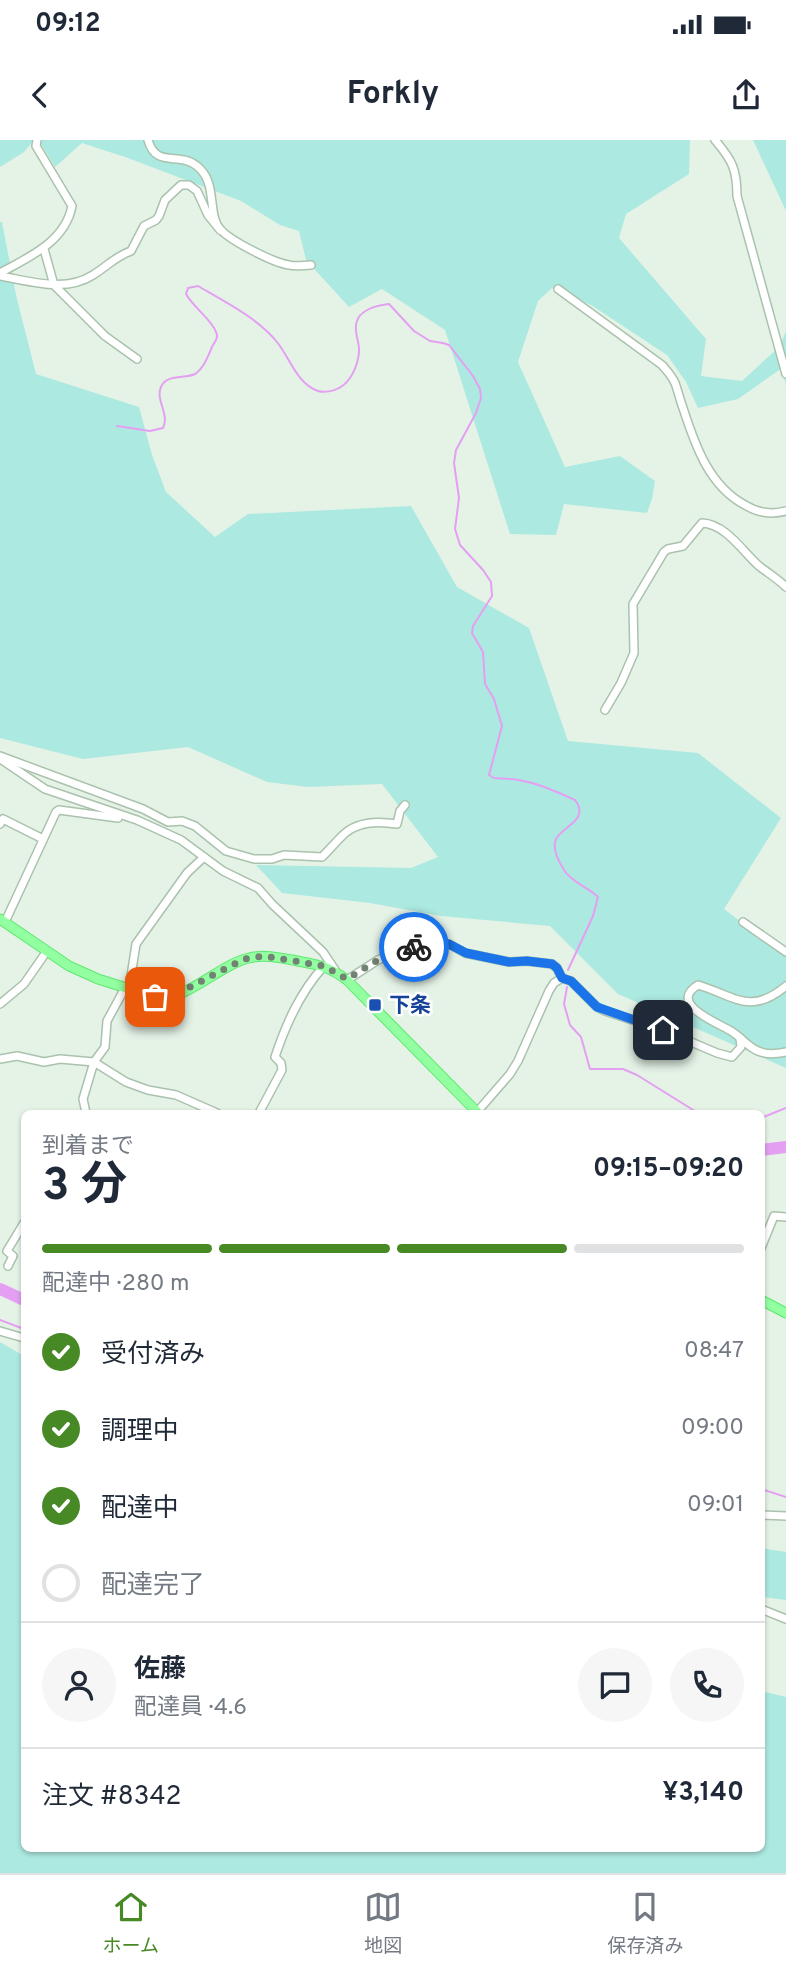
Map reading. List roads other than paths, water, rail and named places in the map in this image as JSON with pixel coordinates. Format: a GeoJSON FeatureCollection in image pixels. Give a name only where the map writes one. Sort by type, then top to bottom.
{"type":"FeatureCollection","features":[{"type":"Feature","properties":{"kind":"main road"},"geometry":{"type":"LineString","coordinates":[[2,920],[84,974],[155,997],[171,997],[244,959],[264,956],[324,966],[347,979],[474,1110]]}},
{"type":"Feature","properties":{"kind":"main road"},"geometry":{"type":"LineString","coordinates":[[765,1302],[786,1313]]}},
{"type":"Feature","properties":{"kind":"street"},"geometry":{"type":"LineString","coordinates":[[0,274],[44,248],[69,220],[72,206],[36,146],[37,140]]}},
{"type":"Feature","properties":{"kind":"street"},"geometry":{"type":"LineString","coordinates":[[148,140],[150,149],[156,156],[190,161],[201,170],[209,183],[214,218],[220,230]]}},
{"type":"Feature","properties":{"kind":"street"},"geometry":{"type":"LineString","coordinates":[[715,140],[732,162],[737,177],[737,196],[786,374]]}},
{"type":"Feature","properties":{"kind":"street"},"geometry":{"type":"LineString","coordinates":[[0,274],[54,285],[75,283],[91,276],[121,254],[131,251],[144,226],[156,220],[165,200],[181,185],[189,185],[197,191],[208,215],[220,230],[272,260],[290,266],[311,265]]}},
{"type":"Feature","properties":{"kind":"street"},"geometry":{"type":"LineString","coordinates":[[44,248],[54,285],[106,336],[137,359]]}},
{"type":"Feature","properties":{"kind":"street"},"geometry":{"type":"LineString","coordinates":[[558,289],[662,365],[674,381],[710,475],[725,493],[749,508],[762,512],[774,514],[786,511]]}},
{"type":"Feature","properties":{"kind":"street"},"geometry":{"type":"LineString","coordinates":[[605,710],[634,653],[633,604],[664,552],[683,547],[702,523],[715,527],[732,539],[759,566],[786,587]]}},
{"type":"Feature","properties":{"kind":"street"},"geometry":{"type":"LineString","coordinates":[[0,757],[143,809],[168,822],[182,821],[195,827],[226,851],[254,859],[272,859],[284,855],[322,857],[343,834],[357,825],[380,821],[397,824],[405,804]]}},
{"type":"Feature","properties":{"kind":"street"},"geometry":{"type":"LineString","coordinates":[[0,757],[45,789],[131,819],[181,840],[223,871],[258,888],[323,952],[338,973]]}},
{"type":"Feature","properties":{"kind":"street"},"geometry":{"type":"LineString","coordinates":[[2,920],[56,812],[59,810],[131,819]]}},
{"type":"Feature","properties":{"kind":"street"},"geometry":{"type":"LineString","coordinates":[[0,824],[3,818],[43,839]]}},
{"type":"Feature","properties":{"kind":"street"},"geometry":{"type":"LineString","coordinates":[[85,1110],[83,1099],[94,1062],[102,1052],[107,1021],[127,988],[136,944],[187,873],[204,857]]}},
{"type":"Feature","properties":{"kind":"street"},"geometry":{"type":"LineString","coordinates":[[743,922],[786,951]]}},
{"type":"Feature","properties":{"kind":"street"},"geometry":{"type":"LineString","coordinates":[[347,979],[378,960],[409,947],[449,944],[466,953],[509,962],[552,964],[562,978],[571,981],[597,1007],[663,1030],[717,1053],[732,1057],[741,1047],[740,1038]]}},
{"type":"Feature","properties":{"kind":"street"},"geometry":{"type":"LineString","coordinates":[[0,1004],[24,984],[47,951]]}},
{"type":"Feature","properties":{"kind":"street"},"geometry":{"type":"LineString","coordinates":[[261,1110],[282,1070],[281,1063],[275,1057],[281,1039],[305,989],[324,966]]}},
{"type":"Feature","properties":{"kind":"street"},"geometry":{"type":"LineString","coordinates":[[479,1110],[514,1067],[549,990],[562,978]]}},
{"type":"Feature","properties":{"kind":"street"},"geometry":{"type":"LineString","coordinates":[[786,986],[769,997],[751,1003],[698,985],[689,995],[693,1009],[749,1046],[761,1053],[773,1055],[786,1052]]}},
{"type":"Feature","properties":{"kind":"street"},"geometry":{"type":"LineString","coordinates":[[0,1059],[17,1056],[44,1062],[60,1059],[94,1062],[126,1082],[148,1090],[176,1095],[210,1110]]}},
{"type":"Feature","properties":{"kind":"street"},"geometry":{"type":"LineString","coordinates":[[765,1238],[774,1216],[786,1217]]}},
{"type":"Feature","properties":{"kind":"street"},"geometry":{"type":"LineString","coordinates":[[8,1266],[13,1256],[7,1251],[21,1228]]}},
{"type":"Feature","properties":{"kind":"street"},"geometry":{"type":"LineString","coordinates":[[0,1331],[21,1337]]}},
{"type":"Feature","properties":{"kind":"street"},"geometry":{"type":"LineString","coordinates":[[765,1515],[786,1516]]}},
{"type":"Feature","properties":{"kind":"street"},"geometry":{"type":"LineString","coordinates":[[765,1611],[786,1619]]}},
{"type":"Feature","properties":{"kind":"waterway"},"geometry":{"type":"LineString","coordinates":[[117,426],[150,431],[163,428],[165,418],[160,397],[163,383],[171,378],[195,374],[205,362],[217,334],[186,294],[188,288],[198,286],[261,326],[277,342],[305,383],[320,392],[337,389],[350,377],[359,352],[356,324],[361,314],[371,308],[389,304],[414,331],[430,341],[449,345],[473,376],[480,389],[481,398],[456,450],[454,463],[459,498],[455,529],[460,545],[491,582],[492,596],[473,626],[472,633],[483,652],[485,684],[494,699],[502,726],[489,775],[536,784],[575,800],[579,813],[574,822],[559,834],[555,851],[567,874],[598,897],[593,916],[568,970]]}},
{"type":"Feature","properties":{"kind":"waterway"},"geometry":{"type":"LineString","coordinates":[[567,987],[564,1004],[570,1025],[581,1037],[590,1069],[623,1069],[693,1110]]}},
{"type":"Feature","properties":{"kind":"waterway"},"geometry":{"type":"LineString","coordinates":[[765,1116],[786,1108]]}},
{"type":"Feature","properties":{"kind":"waterway"},"geometry":{"type":"LineString","coordinates":[[765,1150],[786,1147]]}},
{"type":"Feature","properties":{"kind":"waterway"},"geometry":{"type":"LineString","coordinates":[[0,1289],[21,1299]]}},
{"type":"Feature","properties":{"kind":"waterway"},"geometry":{"type":"LineString","coordinates":[[0,1320],[21,1328]]}},
{"type":"Feature","properties":{"kind":"waterway"},"geometry":{"type":"LineString","coordinates":[[765,1490],[786,1497]]}},
{"type":"Feature","properties":{"kind":"place","name":"下条"},"geometry":{"type":"Point","coordinates":[375,1005]}}]}
